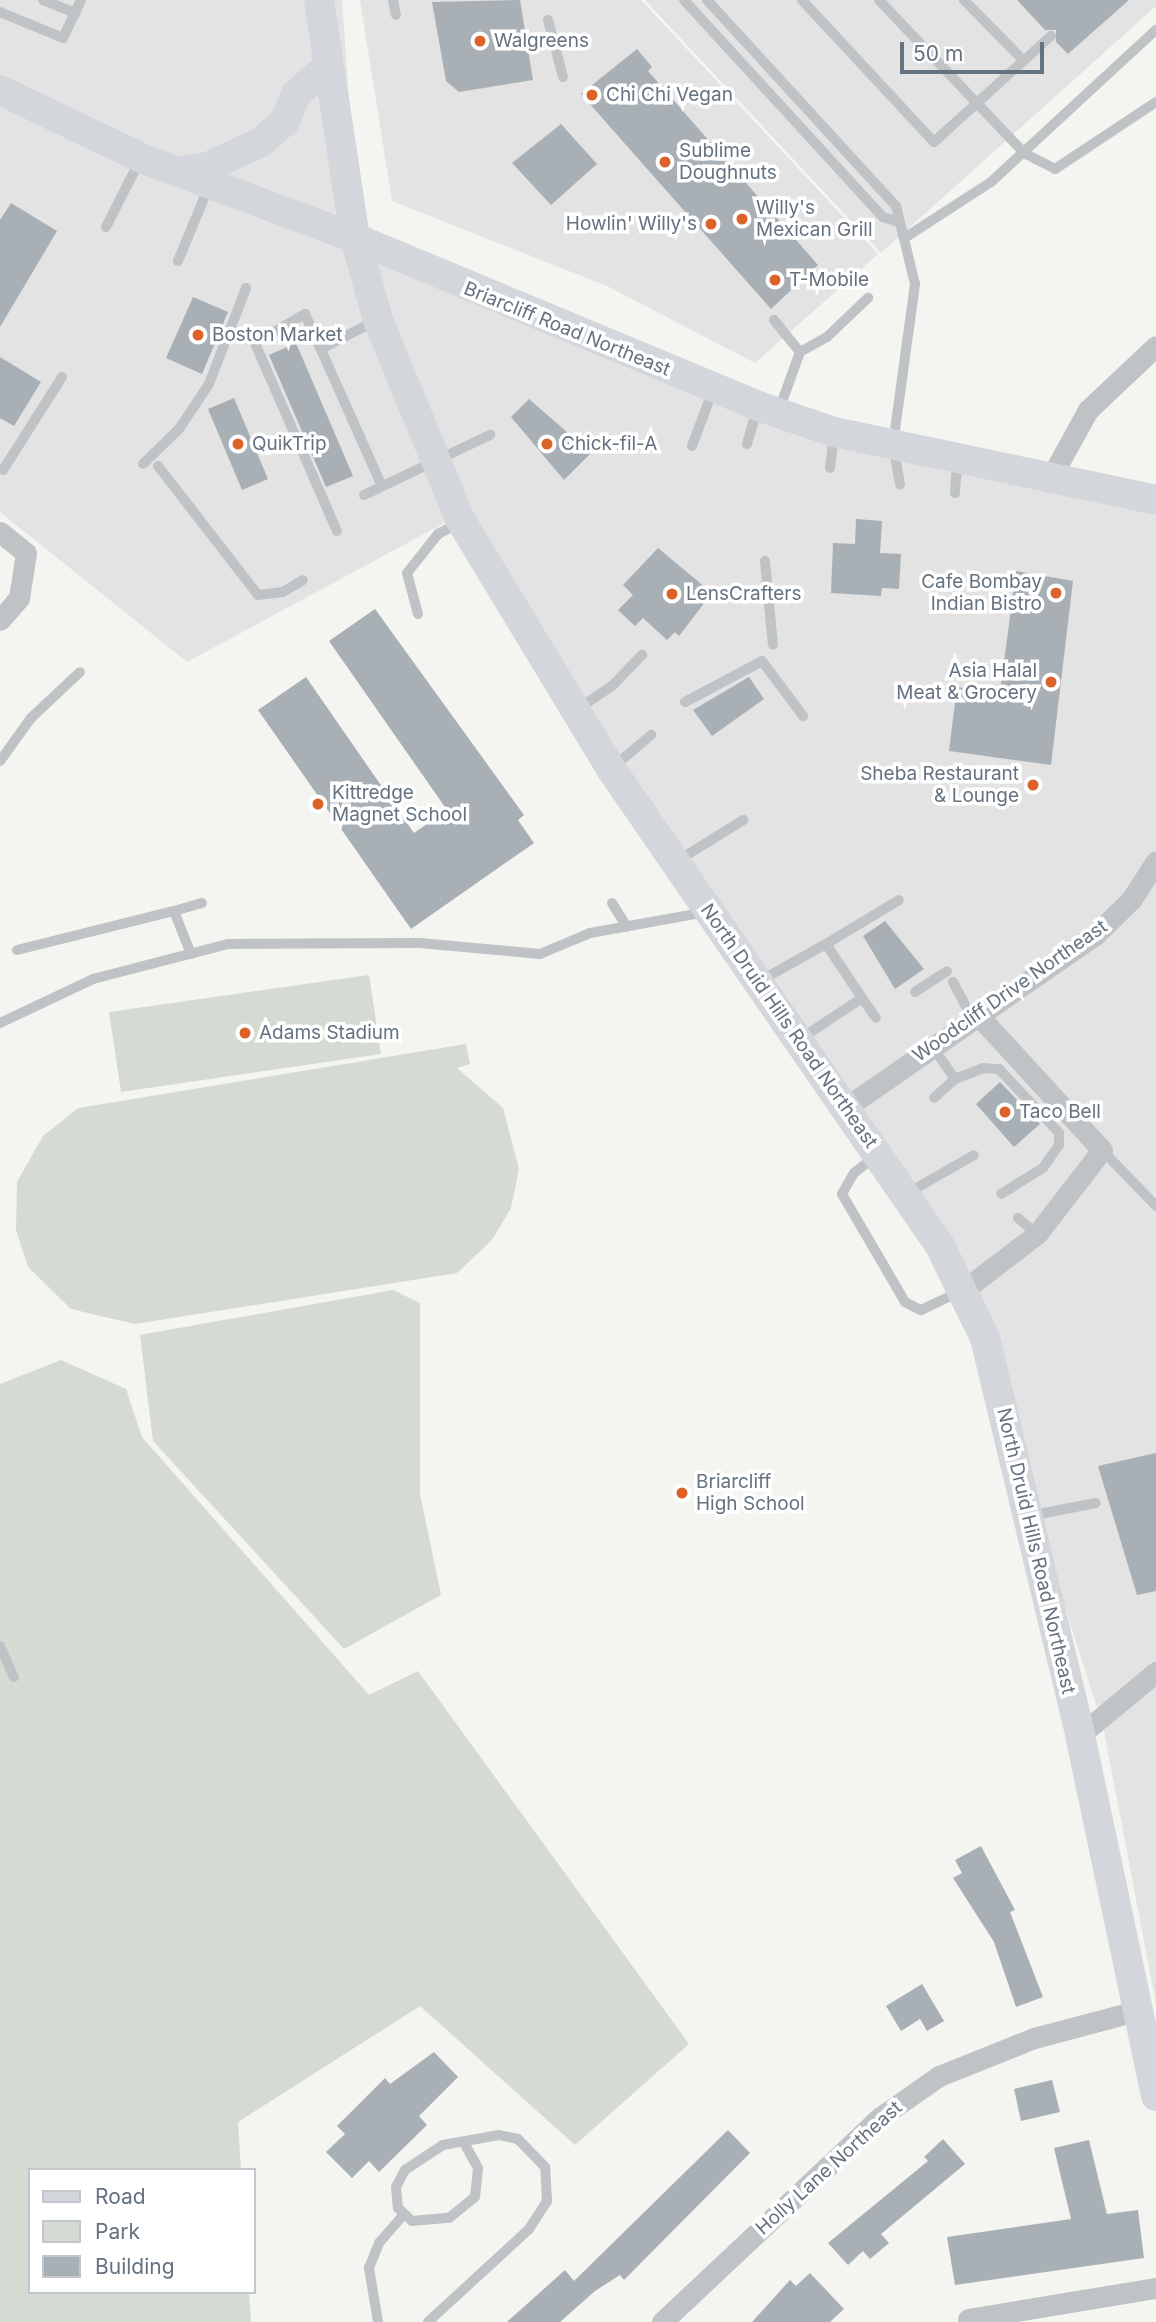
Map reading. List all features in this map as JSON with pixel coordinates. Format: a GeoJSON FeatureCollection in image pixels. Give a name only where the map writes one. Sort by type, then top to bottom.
{"type":"FeatureCollection","features":[{"type":"Feature","properties":{"kind":"main road","name":"North Druid Hills Road Northeast"},"geometry":{"type":"LineString","coordinates":[[321,1],[326,68],[355,238],[378,320],[434,457],[449,528],[707,912],[848,1106],[965,1289],[985,1338],[1146,2008],[1156,2096]]}},
{"type":"Feature","properties":{"kind":"main road"},"geometry":{"type":"LineString","coordinates":[[179,172],[208,167],[261,142],[285,121],[296,94],[326,68]]}},
{"type":"Feature","properties":{"kind":"main road","name":"Briarcliff Road Northeast"},"geometry":{"type":"LineString","coordinates":[[0,90],[141,158],[355,238],[713,390],[835,432],[1156,500]]}},
{"type":"Feature","properties":{"kind":"street"},"geometry":{"type":"LineString","coordinates":[[1051,477],[1088,410],[1156,346]]}},
{"type":"Feature","properties":{"kind":"street"},"geometry":{"type":"LineString","coordinates":[[0,532],[26,553],[19,598],[0,620]]}},
{"type":"Feature","properties":{"kind":"street","name":"Woodcliff Drive Northeast"},"geometry":{"type":"LineString","coordinates":[[848,1106],[1096,934],[1131,900],[1156,861]]}},
{"type":"Feature","properties":{"kind":"street"},"geometry":{"type":"LineString","coordinates":[[965,1289],[1037,1234],[1102,1150],[975,1016]]}},
{"type":"Feature","properties":{"kind":"street"},"geometry":{"type":"LineString","coordinates":[[1080,1735],[1156,1672]]}},
{"type":"Feature","properties":{"kind":"street","name":"Holly Lane Northeast"},"geometry":{"type":"LineString","coordinates":[[662,2322],[879,2118],[939,2076],[1034,2038],[1146,2008]]}},
{"type":"Feature","properties":{"kind":"street"},"geometry":{"type":"LineString","coordinates":[[968,2319],[1068,2313],[1156,2288]]}},
{"type":"Feature","properties":{"kind":"lane"},"geometry":{"type":"LineString","coordinates":[[43,0],[75,13]]}},
{"type":"Feature","properties":{"kind":"lane"},"geometry":{"type":"LineString","coordinates":[[0,12],[63,37],[80,0]]}},
{"type":"Feature","properties":{"kind":"lane"},"geometry":{"type":"LineString","coordinates":[[393,0],[396,15]]}},
{"type":"Feature","properties":{"kind":"lane"},"geometry":{"type":"LineString","coordinates":[[684,0],[883,217],[898,222]]}},
{"type":"Feature","properties":{"kind":"lane"},"geometry":{"type":"LineString","coordinates":[[707,0],[896,206],[898,222],[906,237],[915,284],[893,444],[900,484]]}},
{"type":"Feature","properties":{"kind":"lane"},"geometry":{"type":"LineString","coordinates":[[802,0],[934,142],[1051,36]]}},
{"type":"Feature","properties":{"kind":"lane"},"geometry":{"type":"LineString","coordinates":[[879,0],[1024,153],[1055,169],[1156,102]]}},
{"type":"Feature","properties":{"kind":"lane"},"geometry":{"type":"LineString","coordinates":[[964,0],[1023,60]]}},
{"type":"Feature","properties":{"kind":"lane"},"geometry":{"type":"LineString","coordinates":[[548,20],[563,77]]}},
{"type":"Feature","properties":{"kind":"lane"},"geometry":{"type":"LineString","coordinates":[[906,237],[1024,153],[1156,30]]}},
{"type":"Feature","properties":{"kind":"lane"},"geometry":{"type":"LineString","coordinates":[[106,227],[141,158]]}},
{"type":"Feature","properties":{"kind":"lane"},"geometry":{"type":"LineString","coordinates":[[178,261],[210,184]]}},
{"type":"Feature","properties":{"kind":"lane"},"geometry":{"type":"LineString","coordinates":[[143,464],[179,429],[209,384],[246,288]]}},
{"type":"Feature","properties":{"kind":"lane"},"geometry":{"type":"LineString","coordinates":[[747,444],[800,352],[827,337],[868,298]]}},
{"type":"Feature","properties":{"kind":"lane"},"geometry":{"type":"LineString","coordinates":[[337,531],[255,343],[305,314],[324,348],[382,486]]}},
{"type":"Feature","properties":{"kind":"lane"},"geometry":{"type":"LineString","coordinates":[[324,348],[378,320]]}},
{"type":"Feature","properties":{"kind":"lane"},"geometry":{"type":"LineString","coordinates":[[774,320],[800,352]]}},
{"type":"Feature","properties":{"kind":"lane"},"geometry":{"type":"LineString","coordinates":[[3,470],[62,377]]}},
{"type":"Feature","properties":{"kind":"lane"},"geometry":{"type":"LineString","coordinates":[[692,446],[713,390]]}},
{"type":"Feature","properties":{"kind":"lane"},"geometry":{"type":"LineString","coordinates":[[830,468],[835,432]]}},
{"type":"Feature","properties":{"kind":"lane"},"geometry":{"type":"LineString","coordinates":[[363,495],[434,457],[489,435]]}},
{"type":"Feature","properties":{"kind":"lane"},"geometry":{"type":"LineString","coordinates":[[955,493],[957,459]]}},
{"type":"Feature","properties":{"kind":"lane"},"geometry":{"type":"LineString","coordinates":[[158,466],[258,595],[283,592],[303,580]]}},
{"type":"Feature","properties":{"kind":"lane"},"geometry":{"type":"LineString","coordinates":[[418,614],[407,573],[449,528]]}},
{"type":"Feature","properties":{"kind":"lane"},"geometry":{"type":"LineString","coordinates":[[765,561],[773,645]]}},
{"type":"Feature","properties":{"kind":"lane"},"geometry":{"type":"LineString","coordinates":[[574,711],[613,685],[642,655]]}},
{"type":"Feature","properties":{"kind":"lane"},"geometry":{"type":"LineString","coordinates":[[685,702],[762,661],[803,716]]}},
{"type":"Feature","properties":{"kind":"lane"},"geometry":{"type":"LineString","coordinates":[[0,761],[31,718],[80,672]]}},
{"type":"Feature","properties":{"kind":"lane"},"geometry":{"type":"LineString","coordinates":[[611,769],[651,735]]}},
{"type":"Feature","properties":{"kind":"lane"},"geometry":{"type":"LineString","coordinates":[[674,863],[743,820]]}},
{"type":"Feature","properties":{"kind":"lane"},"geometry":{"type":"LineString","coordinates":[[758,982],[899,900]]}},
{"type":"Feature","properties":{"kind":"lane"},"geometry":{"type":"LineString","coordinates":[[17,950],[202,903]]}},
{"type":"Feature","properties":{"kind":"lane"},"geometry":{"type":"LineString","coordinates":[[612,904],[627,927]]}},
{"type":"Feature","properties":{"kind":"lane"},"geometry":{"type":"LineString","coordinates":[[174,911],[191,954]]}},
{"type":"Feature","properties":{"kind":"lane"},"geometry":{"type":"LineString","coordinates":[[0,1023],[93,979],[228,944],[420,943],[540,954],[590,933],[707,912]]}},
{"type":"Feature","properties":{"kind":"lane"},"geometry":{"type":"LineString","coordinates":[[826,943],[876,1018]]}},
{"type":"Feature","properties":{"kind":"lane"},"geometry":{"type":"LineString","coordinates":[[915,992],[947,971]]}},
{"type":"Feature","properties":{"kind":"lane"},"geometry":{"type":"LineString","coordinates":[[953,982],[975,1016]]}},
{"type":"Feature","properties":{"kind":"lane"},"geometry":{"type":"LineString","coordinates":[[800,1039],[862,998]]}},
{"type":"Feature","properties":{"kind":"lane"},"geometry":{"type":"LineString","coordinates":[[932,1046],[955,1079]]}},
{"type":"Feature","properties":{"kind":"lane"},"geometry":{"type":"LineString","coordinates":[[934,1098],[955,1079],[983,1068],[999,1069],[1059,1133],[1059,1145],[1043,1168],[1001,1194]]}},
{"type":"Feature","properties":{"kind":"lane"},"geometry":{"type":"LineString","coordinates":[[1102,1150],[1156,1206]]}},
{"type":"Feature","properties":{"kind":"lane"},"geometry":{"type":"LineString","coordinates":[[879,1153],[853,1173],[842,1194],[905,1302],[921,1310],[965,1289]]}},
{"type":"Feature","properties":{"kind":"lane"},"geometry":{"type":"LineString","coordinates":[[906,1194],[974,1155]]}},
{"type":"Feature","properties":{"kind":"lane"},"geometry":{"type":"LineString","coordinates":[[1018,1218],[1037,1234]]}},
{"type":"Feature","properties":{"kind":"lane"},"geometry":{"type":"LineString","coordinates":[[1026,1516],[1096,1503]]}},
{"type":"Feature","properties":{"kind":"lane"},"geometry":{"type":"LineString","coordinates":[[0,1646],[14,1677]]}},
{"type":"Feature","properties":{"kind":"lane"},"geometry":{"type":"LineString","coordinates":[[404,2214],[396,2187],[405,2170],[443,2145],[465,2145],[499,2135],[519,2140],[545,2167],[547,2201],[528,2228],[428,2322]]}},
{"type":"Feature","properties":{"kind":"lane"},"geometry":{"type":"LineString","coordinates":[[404,2214],[431,2223],[449,2218],[475,2197],[478,2168],[465,2145]]}},
{"type":"Feature","properties":{"kind":"lane"},"geometry":{"type":"LineString","coordinates":[[377,2322],[369,2268],[379,2243],[404,2214]]}},
{"type":"Feature","properties":{"kind":"shaded area"},"geometry":{"type":"Polygon","coordinates":[[[0,0],[342,0],[359,246],[727,392],[1156,496],[1156,2004],[1103,1726],[972,1318],[448,521],[187,662],[0,512],[0,0]]]}},
{"type":"Feature","properties":{"kind":"shaded area"},"geometry":{"type":"Polygon","coordinates":[[[360,0],[641,0],[878,254],[755,363],[607,286],[392,201],[360,0]]]}},
{"type":"Feature","properties":{"kind":"shaded area"},"geometry":{"type":"Polygon","coordinates":[[[645,0],[1156,0],[1156,6],[881,253],[645,0]]]}},
{"type":"Feature","properties":{"kind":"green space","name":"Adams Stadium"},"geometry":{"type":"Polygon","coordinates":[[[369,975],[381,1054],[121,1092],[109,1012],[369,975]]]}},
{"type":"Feature","properties":{"kind":"green space"},"geometry":{"type":"Polygon","coordinates":[[[466,1044],[470,1064],[457,1068],[503,1108],[519,1169],[511,1208],[492,1240],[457,1273],[135,1324],[71,1309],[28,1267],[16,1230],[17,1182],[43,1136],[78,1108],[466,1044]]]}},
{"type":"Feature","properties":{"kind":"green space"},"geometry":{"type":"Polygon","coordinates":[[[393,1290],[420,1303],[420,1494],[441,1595],[344,1649],[153,1441],[140,1335],[393,1290]]]}},
{"type":"Feature","properties":{"kind":"green space"},"geometry":{"type":"Polygon","coordinates":[[[61,1360],[126,1389],[142,1437],[369,1695],[418,1671],[689,2044],[575,2145],[420,2006],[238,2122],[241,2168],[28,2168],[28,2294],[249,2294],[251,2322],[0,2322],[0,1384],[61,1360]]]}},
{"type":"Feature","properties":{"kind":"building"},"geometry":{"type":"Polygon","coordinates":[[[520,0],[533,80],[459,92],[446,81],[432,2],[520,0]]]}},
{"type":"Feature","properties":{"kind":"building"},"geometry":{"type":"Polygon","coordinates":[[[1017,0],[1129,0],[1068,54],[1056,42],[1056,30],[1045,30],[1017,0]]]}},
{"type":"Feature","properties":{"kind":"building"},"geometry":{"type":"Polygon","coordinates":[[[637,49],[652,67],[648,71],[818,265],[771,309],[581,94],[637,49]]]}},
{"type":"Feature","properties":{"kind":"building"},"geometry":{"type":"Polygon","coordinates":[[[561,124],[597,164],[551,205],[512,163],[561,124]]]}},
{"type":"Feature","properties":{"kind":"building"},"geometry":{"type":"Polygon","coordinates":[[[11,203],[57,231],[0,327],[0,220],[11,203]]]}},
{"type":"Feature","properties":{"kind":"building","name":"Boston Market"},"geometry":{"type":"Polygon","coordinates":[[[193,297],[228,312],[202,374],[166,358],[193,297]]]}},
{"type":"Feature","properties":{"kind":"building"},"geometry":{"type":"Polygon","coordinates":[[[296,343],[353,476],[326,487],[269,355],[296,343]]]}},
{"type":"Feature","properties":{"kind":"building"},"geometry":{"type":"Polygon","coordinates":[[[0,357],[41,382],[14,426],[0,418],[0,357]]]}},
{"type":"Feature","properties":{"kind":"building","name":"QuikTrip"},"geometry":{"type":"Polygon","coordinates":[[[234,398],[268,479],[242,490],[208,409],[234,398]]]}},
{"type":"Feature","properties":{"kind":"building"},"geometry":{"type":"Polygon","coordinates":[[[529,399],[591,453],[564,480],[511,417],[529,399]]]}},
{"type":"Feature","properties":{"kind":"building"},"geometry":{"type":"Polygon","coordinates":[[[856,519],[882,521],[880,553],[901,554],[899,589],[882,588],[881,596],[831,593],[833,543],[855,544],[856,519]]]}},
{"type":"Feature","properties":{"kind":"building","name":"LensCrafters"},"geometry":{"type":"Polygon","coordinates":[[[658,548],[712,593],[679,636],[675,632],[667,640],[643,618],[635,626],[618,610],[633,595],[623,585],[658,548]]]}},
{"type":"Feature","properties":{"kind":"building"},"geometry":{"type":"Polygon","coordinates":[[[1016,571],[1073,581],[1051,765],[949,751],[957,687],[1000,692],[1016,571]]]}},
{"type":"Feature","properties":{"kind":"building"},"geometry":{"type":"Polygon","coordinates":[[[375,609],[524,815],[518,820],[534,843],[411,929],[258,710],[306,677],[414,833],[447,810],[329,641],[375,609]]]}},
{"type":"Feature","properties":{"kind":"building"},"geometry":{"type":"Polygon","coordinates":[[[749,677],[764,699],[712,736],[693,710],[749,677]]]}},
{"type":"Feature","properties":{"kind":"building"},"geometry":{"type":"Polygon","coordinates":[[[885,921],[924,969],[895,989],[863,936],[885,921]]]}},
{"type":"Feature","properties":{"kind":"building","name":"Taco Bell"},"geometry":{"type":"Polygon","coordinates":[[[1000,1082],[1040,1124],[1014,1147],[976,1104],[1000,1082]]]}},
{"type":"Feature","properties":{"kind":"building"},"geometry":{"type":"Polygon","coordinates":[[[1156,1453],[1156,1591],[1137,1595],[1098,1466],[1156,1453]]]}},
{"type":"Feature","properties":{"kind":"building"},"geometry":{"type":"Polygon","coordinates":[[[981,1846],[1015,1910],[1010,1912],[1043,1997],[1016,2007],[994,1942],[953,1878],[962,1873],[955,1860],[981,1846]]]}},
{"type":"Feature","properties":{"kind":"building"},"geometry":{"type":"Polygon","coordinates":[[[922,1984],[944,2021],[927,2031],[920,2019],[901,2031],[886,2006],[922,1984]]]}},
{"type":"Feature","properties":{"kind":"building"},"geometry":{"type":"Polygon","coordinates":[[[434,2052],[458,2077],[419,2116],[427,2125],[379,2172],[369,2161],[352,2178],[326,2152],[345,2134],[337,2126],[385,2078],[390,2084],[434,2052]]]}},
{"type":"Feature","properties":{"kind":"building"},"geometry":{"type":"Polygon","coordinates":[[[1052,2080],[1060,2112],[1021,2121],[1014,2089],[1052,2080]]]}},
{"type":"Feature","properties":{"kind":"building"},"geometry":{"type":"Polygon","coordinates":[[[728,2130],[750,2153],[624,2280],[620,2275],[595,2291],[560,2322],[507,2322],[565,2270],[574,2281],[728,2130]]]}},
{"type":"Feature","properties":{"kind":"building"},"geometry":{"type":"Polygon","coordinates":[[[943,2139],[965,2164],[881,2234],[889,2243],[870,2259],[863,2251],[848,2265],[828,2243],[928,2161],[924,2157],[943,2139]]]}},
{"type":"Feature","properties":{"kind":"building"},"geometry":{"type":"Polygon","coordinates":[[[1089,2140],[1107,2214],[1138,2210],[1144,2258],[955,2285],[947,2237],[1071,2219],[1054,2148],[1089,2140]]]}},
{"type":"Feature","properties":{"kind":"building"},"geometry":{"type":"Polygon","coordinates":[[[810,2273],[844,2309],[830,2322],[752,2322],[790,2280],[796,2286],[810,2273]]]}},
{"type":"Feature","properties":{"kind":"place","name":"Walgreens"},"geometry":{"type":"Point","coordinates":[480,41]}},
{"type":"Feature","properties":{"kind":"place","name":"Chi Chi Vegan"},"geometry":{"type":"Point","coordinates":[592,95]}},
{"type":"Feature","properties":{"kind":"place","name":"Sublime Doughnuts"},"geometry":{"type":"Point","coordinates":[665,162]}},
{"type":"Feature","properties":{"kind":"place","name":"Willy's Mexican Grill"},"geometry":{"type":"Point","coordinates":[742,219]}},
{"type":"Feature","properties":{"kind":"place","name":"Howlin' Willy's"},"geometry":{"type":"Point","coordinates":[711,224]}},
{"type":"Feature","properties":{"kind":"place","name":"T-Mobile"},"geometry":{"type":"Point","coordinates":[775,280]}},
{"type":"Feature","properties":{"kind":"place","name":"Boston Market"},"geometry":{"type":"Point","coordinates":[198,335]}},
{"type":"Feature","properties":{"kind":"place","name":"QuikTrip"},"geometry":{"type":"Point","coordinates":[238,444]}},
{"type":"Feature","properties":{"kind":"place","name":"Chick-fil-A"},"geometry":{"type":"Point","coordinates":[547,444]}},
{"type":"Feature","properties":{"kind":"place","name":"Cafe Bombay Indian Bistro"},"geometry":{"type":"Point","coordinates":[1056,593]}},
{"type":"Feature","properties":{"kind":"place","name":"LensCrafters"},"geometry":{"type":"Point","coordinates":[672,594]}},
{"type":"Feature","properties":{"kind":"place","name":"Asia Halal Meat & Grocery"},"geometry":{"type":"Point","coordinates":[1051,682]}},
{"type":"Feature","properties":{"kind":"place","name":"Sheba Restaurant & Lounge"},"geometry":{"type":"Point","coordinates":[1033,785]}},
{"type":"Feature","properties":{"kind":"place","name":"Kittredge Magnet School"},"geometry":{"type":"Point","coordinates":[318,804]}},
{"type":"Feature","properties":{"kind":"place","name":"Adams Stadium"},"geometry":{"type":"Point","coordinates":[245,1033]}},
{"type":"Feature","properties":{"kind":"place","name":"Taco Bell"},"geometry":{"type":"Point","coordinates":[1005,1112]}},
{"type":"Feature","properties":{"kind":"place","name":"Briarcliff High School"},"geometry":{"type":"Point","coordinates":[682,1493]}}]}
